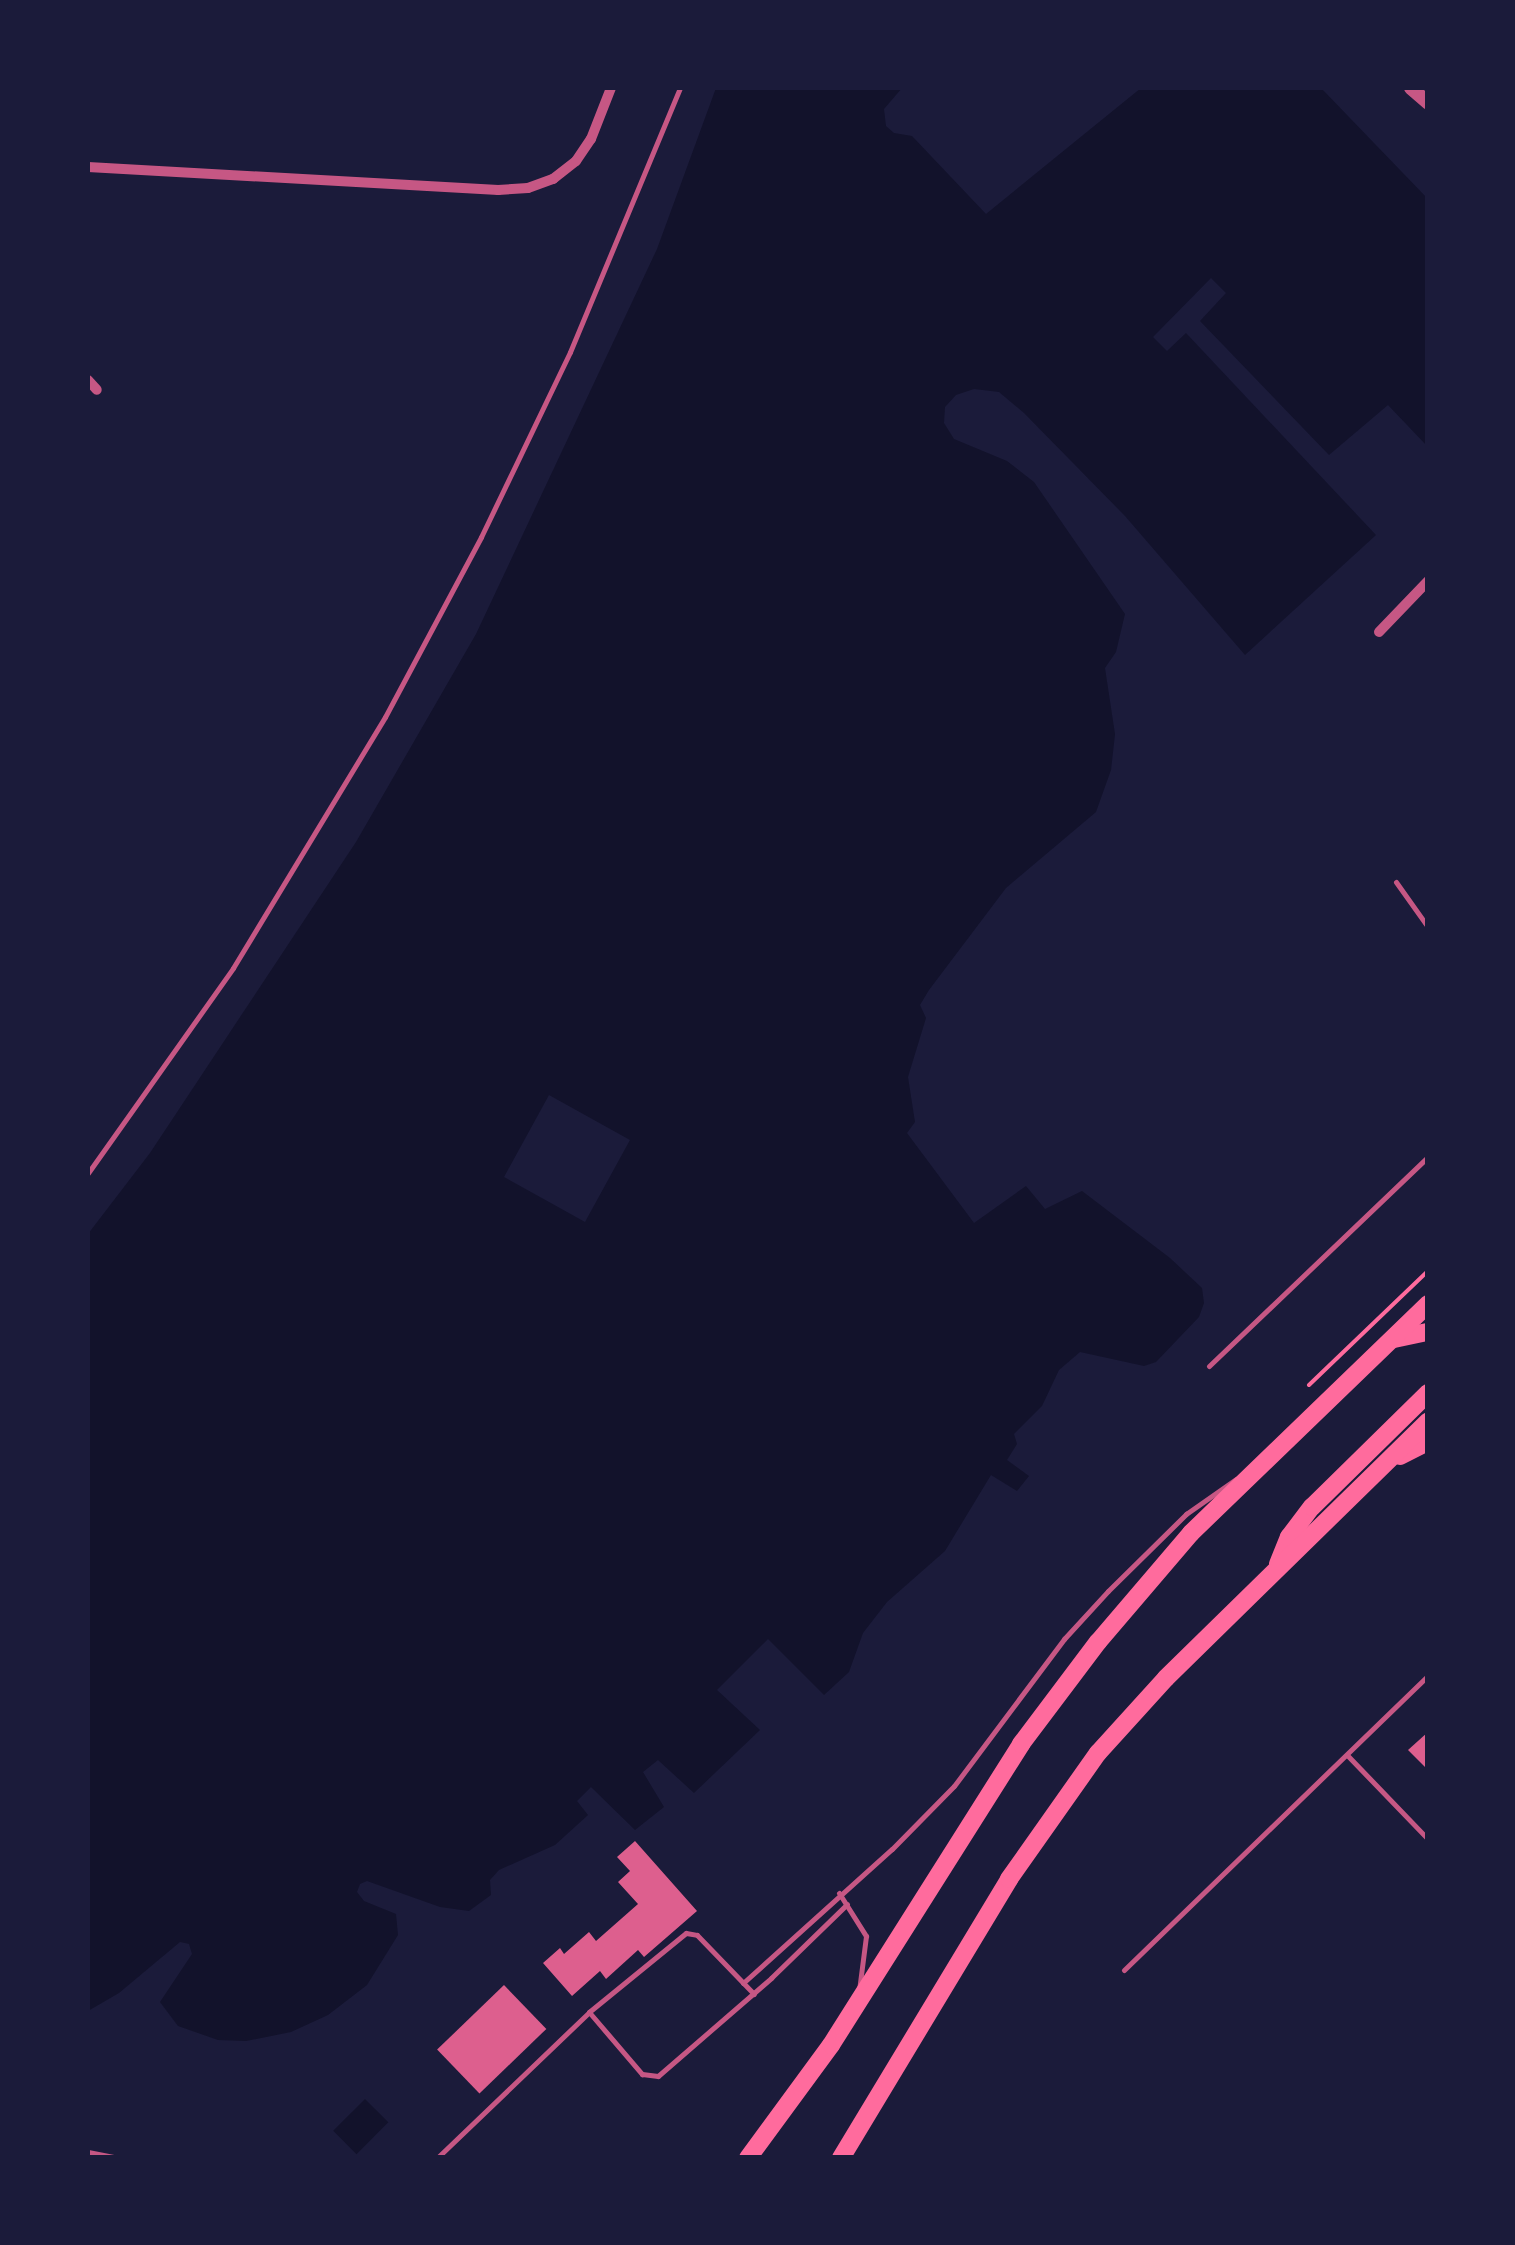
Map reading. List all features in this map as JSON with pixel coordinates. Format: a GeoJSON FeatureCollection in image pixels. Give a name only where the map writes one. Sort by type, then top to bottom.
{"type":"FeatureCollection","features":[{"type":"Feature","properties":{"kind":"main road"},"geometry":{"type":"LineString","coordinates":[[748,2158],[803,2086],[988,1792],[1051,1702],[1162,1564],[1428,1304]]}},
{"type":"Feature","properties":{"kind":"main road"},"geometry":{"type":"LineString","coordinates":[[1392,1339],[1428,1332]]}},
{"type":"Feature","properties":{"kind":"main road"},"geometry":{"type":"LineString","coordinates":[[1276,1570],[1289,1537],[1312,1507],[1428,1393]]}},
{"type":"Feature","properties":{"kind":"main road"},"geometry":{"type":"LineString","coordinates":[[840,2158],[1009,1878],[1066,1794],[1131,1715],[1428,1421]]}},
{"type":"Feature","properties":{"kind":"main road"},"geometry":{"type":"LineString","coordinates":[[1382,1466],[1428,1442]]}},
{"type":"Feature","properties":{"kind":"street"},"geometry":{"type":"LineString","coordinates":[[88,167],[498,190],[528,188],[554,179],[576,161],[591,140],[611,88]]}},
{"type":"Feature","properties":{"kind":"street"},"geometry":{"type":"LineString","coordinates":[[1412,88],[1428,103]]}},
{"type":"Feature","properties":{"kind":"street"},"geometry":{"type":"LineString","coordinates":[[88,380],[97,390]]}},
{"type":"Feature","properties":{"kind":"street"},"geometry":{"type":"LineString","coordinates":[[1379,632],[1428,581]]}},
{"type":"Feature","properties":{"kind":"lane"},"geometry":{"type":"LineString","coordinates":[[88,1173],[178,1049],[286,886],[409,672],[570,352],[680,88]]}},
{"type":"Feature","properties":{"kind":"lane"},"geometry":{"type":"LineString","coordinates":[[1396,882],[1428,926]]}},
{"type":"Feature","properties":{"kind":"lane"},"geometry":{"type":"LineString","coordinates":[[1208,1366],[1428,1157]]}},
{"type":"Feature","properties":{"kind":"lane"},"geometry":{"type":"LineString","coordinates":[[743,1983],[954,1786],[1064,1639],[1108,1591],[1204,1500],[1262,1466]]}},
{"type":"Feature","properties":{"kind":"lane"},"geometry":{"type":"LineString","coordinates":[[1124,1970],[1428,1676]]}},
{"type":"Feature","properties":{"kind":"lane"},"geometry":{"type":"LineString","coordinates":[[1348,1756],[1428,1839]]}},
{"type":"Feature","properties":{"kind":"lane"},"geometry":{"type":"LineString","coordinates":[[839,1893],[867,1944],[858,1981],[860,2000]]}},
{"type":"Feature","properties":{"kind":"lane"},"geometry":{"type":"LineString","coordinates":[[589,2012],[642,2074],[658,2076],[754,1994],[848,1904]]}},
{"type":"Feature","properties":{"kind":"lane"},"geometry":{"type":"LineString","coordinates":[[436,2158],[589,2012],[690,1932],[754,1994]]}},
{"type":"Feature","properties":{"kind":"lane"},"geometry":{"type":"LineString","coordinates":[[777,1952],[788,1963]]}},
{"type":"Feature","properties":{"kind":"lane"},"geometry":{"type":"LineString","coordinates":[[88,2152],[118,2158]]}},
{"type":"Feature","properties":{"kind":"path"},"geometry":{"type":"LineString","coordinates":[[1309,1385],[1428,1271]]}},
{"type":"Feature","properties":{"kind":"shaded area"},"geometry":{"type":"Polygon","coordinates":[[[716,88],[902,88],[884,109],[886,126],[894,133],[912,136],[986,214],[1141,88],[1321,88],[1427,198],[1427,446],[1388,405],[1329,455],[1200,321],[1226,293],[1211,278],[1153,337],[1167,351],[1186,333],[1376,535],[1245,655],[1125,516],[999,392],[974,389],[956,395],[945,407],[944,423],[954,439],[1007,461],[1034,482],[1125,614],[1116,652],[1105,668],[1115,734],[1111,770],[1096,812],[1006,888],[920,1005],[926,1018],[908,1077],[915,1122],[907,1133],[974,1223],[1026,1186],[1045,1209],[1082,1191],[1170,1258],[1202,1288],[1204,1303],[1199,1317],[1156,1362],[1144,1366],[1080,1352],[1059,1370],[1042,1406],[1014,1434],[1017,1444],[1007,1460],[1029,1476],[1017,1491],[991,1475],[945,1551],[887,1602],[863,1633],[849,1672],[824,1695],[768,1639],[717,1690],[760,1730],[694,1793],[658,1760],[643,1772],[664,1807],[635,1830],[591,1787],[577,1801],[588,1815],[555,1845],[499,1870],[490,1880],[491,1895],[469,1911],[440,1907],[367,1881],[360,1884],[357,1892],[364,1901],[396,1914],[398,1935],[367,1985],[328,2015],[291,2032],[246,2041],[218,2040],[178,2026],[160,2002],[192,1954],[189,1944],[180,1942],[119,1993],[88,2011],[88,1234],[150,1153],[356,842],[476,634],[657,249],[716,88]],[[549,1095],[504,1177],[585,1222],[630,1140],[549,1095]]]}},
{"type":"Feature","properties":{"kind":"shaded area"},"geometry":{"type":"Polygon","coordinates":[[[365,2099],[388,2122],[357,2154],[333,2131],[365,2099]]]}},
{"type":"Feature","properties":{"kind":"building"},"geometry":{"type":"Polygon","coordinates":[[[1428,1732],[1428,1770],[1408,1750],[1428,1732]]]}},
{"type":"Feature","properties":{"kind":"building"},"geometry":{"type":"Polygon","coordinates":[[[635,1841],[697,1911],[644,1957],[638,1950],[606,1979],[600,1971],[572,1996],[543,1963],[560,1948],[564,1954],[589,1932],[596,1941],[638,1904],[618,1882],[630,1871],[617,1857],[635,1841]]]}},
{"type":"Feature","properties":{"kind":"building"},"geometry":{"type":"Polygon","coordinates":[[[504,1985],[546,2029],[479,2093],[437,2050],[504,1985]]]}}]}
